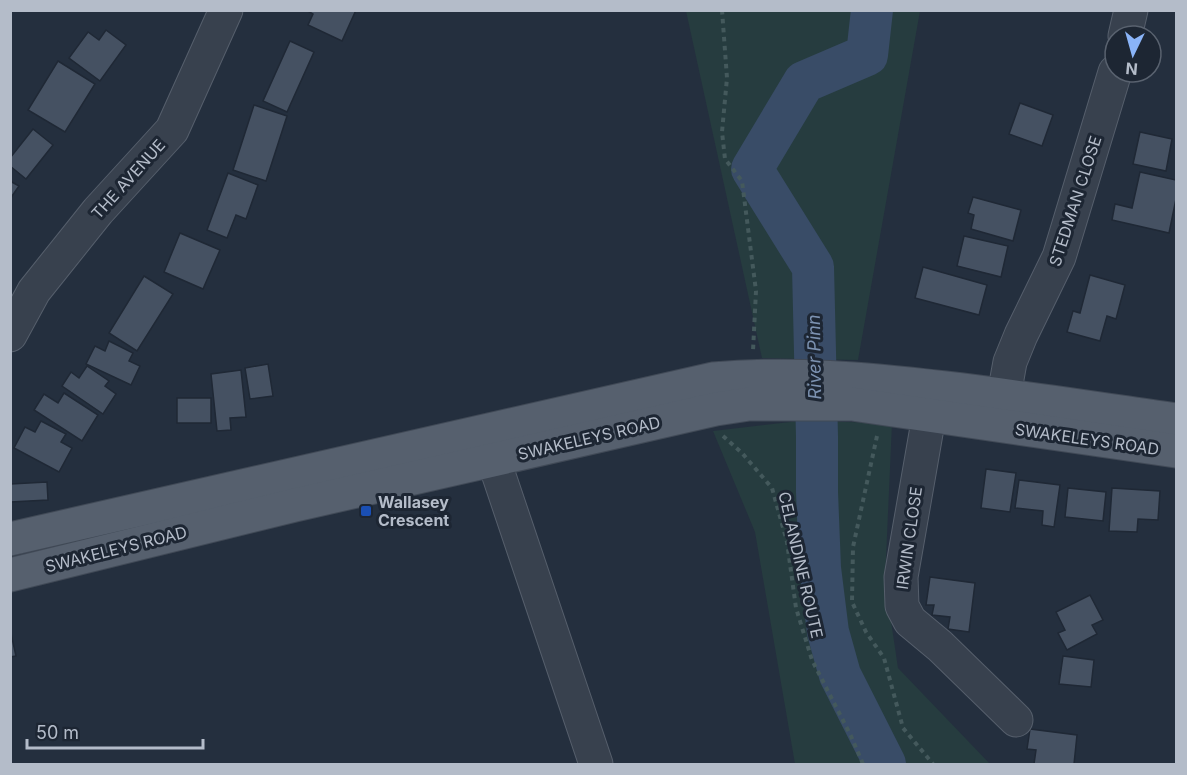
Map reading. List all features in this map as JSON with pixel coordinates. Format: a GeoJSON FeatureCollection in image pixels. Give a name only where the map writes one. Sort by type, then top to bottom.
{"type":"FeatureCollection","features":[{"type":"Feature","properties":{"kind":"main road","name":"SWAKELEYS ROAD"},"geometry":{"type":"LineString","coordinates":[[10,574],[296,505],[713,379],[758,385],[854,391],[1020,408],[1176,420]]}},
{"type":"Feature","properties":{"kind":"main road","name":"SWAKELEYS ROAD"},"geometry":{"type":"LineString","coordinates":[[10,539],[490,446],[716,409],[758,385]]}},
{"type":"Feature","properties":{"kind":"main road","name":"SWAKELEYS ROAD"},"geometry":{"type":"LineString","coordinates":[[854,391],[929,416],[1020,408],[1176,451]]}},
{"type":"Feature","properties":{"kind":"street","name":"THE AVENUE"},"geometry":{"type":"LineString","coordinates":[[10,335],[34,291],[98,211],[172,130],[226,10]]}},
{"type":"Feature","properties":{"kind":"street","name":"STEDMAN CLOSE"},"geometry":{"type":"LineString","coordinates":[[1020,408],[1010,362],[1029,316],[1059,256],[1111,84]]}},
{"type":"Feature","properties":{"kind":"street","name":"IRWIN CLOSE"},"geometry":{"type":"LineString","coordinates":[[929,416],[901,577],[902,606],[910,621],[940,646],[1016,720]]}},
{"type":"Feature","properties":{"kind":"street"},"geometry":{"type":"LineString","coordinates":[[490,446],[596,765]]}},
{"type":"Feature","properties":{"kind":"path"},"geometry":{"type":"LineString","coordinates":[[722,10],[727,78],[722,132],[725,159],[742,181],[756,291],[758,385]]}},
{"type":"Feature","properties":{"kind":"path","name":"CELANDINE ROUTE"},"geometry":{"type":"LineString","coordinates":[[716,409],[718,431],[742,453],[772,488],[787,542],[796,608],[812,660],[851,736],[863,765]]}},
{"type":"Feature","properties":{"kind":"green space"},"geometry":{"type":"Polygon","coordinates":[[[686,11],[920,11],[858,360],[762,358],[686,11]]]}},
{"type":"Feature","properties":{"kind":"green space"},"geometry":{"type":"Polygon","coordinates":[[[799,421],[892,423],[885,581],[898,668],[990,764],[795,764],[755,532],[713,431],[799,421]]]}},
{"type":"Feature","properties":{"kind":"building"},"geometry":{"type":"Polygon","coordinates":[[[306,10],[356,10],[342,41],[308,25],[313,14],[306,10]]]}},
{"type":"Feature","properties":{"kind":"building"},"geometry":{"type":"Polygon","coordinates":[[[106,30],[126,45],[100,81],[69,58],[88,32],[99,40],[106,30]]]}},
{"type":"Feature","properties":{"kind":"building"},"geometry":{"type":"Polygon","coordinates":[[[290,41],[314,52],[287,112],[263,101],[290,41]]]}},
{"type":"Feature","properties":{"kind":"building"},"geometry":{"type":"Polygon","coordinates":[[[58,61],[95,84],[65,132],[28,110],[58,61]]]}},
{"type":"Feature","properties":{"kind":"building"},"geometry":{"type":"Polygon","coordinates":[[[1020,103],[1053,115],[1042,146],[1009,134],[1020,103]]]}},
{"type":"Feature","properties":{"kind":"building"},"geometry":{"type":"Polygon","coordinates":[[[254,105],[287,116],[266,181],[233,170],[254,105]]]}},
{"type":"Feature","properties":{"kind":"building"},"geometry":{"type":"Polygon","coordinates":[[[33,129],[53,145],[26,179],[10,166],[10,158],[33,129]]]}},
{"type":"Feature","properties":{"kind":"building"},"geometry":{"type":"Polygon","coordinates":[[[1140,132],[1172,139],[1166,171],[1133,164],[1140,132]]]}},
{"type":"Feature","properties":{"kind":"building"},"geometry":{"type":"Polygon","coordinates":[[[1140,172],[1176,180],[1176,199],[1169,233],[1112,220],[1115,204],[1132,208],[1140,172]]]}},
{"type":"Feature","properties":{"kind":"building"},"geometry":{"type":"Polygon","coordinates":[[[228,173],[258,185],[246,219],[236,215],[227,238],[207,230],[228,173]]]}},
{"type":"Feature","properties":{"kind":"building"},"geometry":{"type":"Polygon","coordinates":[[[10,181],[19,186],[10,199],[10,181]]]}},
{"type":"Feature","properties":{"kind":"building"},"geometry":{"type":"Polygon","coordinates":[[[973,197],[1021,210],[1013,241],[971,229],[974,215],[968,213],[973,197]]]}},
{"type":"Feature","properties":{"kind":"building"},"geometry":{"type":"Polygon","coordinates":[[[180,233],[220,250],[203,289],[164,272],[180,233]]]}},
{"type":"Feature","properties":{"kind":"building"},"geometry":{"type":"Polygon","coordinates":[[[964,236],[1008,246],[1001,277],[957,266],[964,236]]]}},
{"type":"Feature","properties":{"kind":"building"},"geometry":{"type":"Polygon","coordinates":[[[923,267],[987,285],[979,315],[915,298],[923,267]]]}},
{"type":"Feature","properties":{"kind":"building"},"geometry":{"type":"Polygon","coordinates":[[[1090,275],[1125,285],[1116,319],[1107,316],[1100,341],[1067,332],[1073,311],[1080,313],[1090,275]]]}},
{"type":"Feature","properties":{"kind":"building"},"geometry":{"type":"Polygon","coordinates":[[[144,276],[173,294],[137,351],[109,333],[144,276]]]}},
{"type":"Feature","properties":{"kind":"building"},"geometry":{"type":"Polygon","coordinates":[[[109,341],[133,353],[129,361],[140,366],[131,385],[86,364],[95,346],[105,351],[109,341]]]}},
{"type":"Feature","properties":{"kind":"building"},"geometry":{"type":"Polygon","coordinates":[[[268,364],[273,396],[250,399],[245,368],[268,364]]]}},
{"type":"Feature","properties":{"kind":"building"},"geometry":{"type":"Polygon","coordinates":[[[87,366],[109,381],[105,386],[116,394],[103,414],[62,386],[71,372],[79,378],[87,366]]]}},
{"type":"Feature","properties":{"kind":"building"},"geometry":{"type":"Polygon","coordinates":[[[241,370],[246,417],[230,418],[231,430],[217,431],[211,374],[241,370]]]}},
{"type":"Feature","properties":{"kind":"building"},"geometry":{"type":"Polygon","coordinates":[[[64,393],[98,415],[82,441],[34,410],[44,394],[58,403],[64,393]]]}},
{"type":"Feature","properties":{"kind":"building"},"geometry":{"type":"Polygon","coordinates":[[[177,398],[211,398],[211,423],[177,423],[177,398]]]}},
{"type":"Feature","properties":{"kind":"building"},"geometry":{"type":"Polygon","coordinates":[[[41,421],[66,434],[61,442],[72,448],[59,472],[14,448],[25,427],[35,432],[41,421]]]}},
{"type":"Feature","properties":{"kind":"building"},"geometry":{"type":"Polygon","coordinates":[[[986,469],[1016,473],[1010,512],[981,508],[986,469]]]}},
{"type":"Feature","properties":{"kind":"building"},"geometry":{"type":"Polygon","coordinates":[[[10,471],[11,484],[47,482],[48,500],[10,502],[10,471]]]}},
{"type":"Feature","properties":{"kind":"building"},"geometry":{"type":"Polygon","coordinates":[[[1019,480],[1060,485],[1054,527],[1042,525],[1043,511],[1015,508],[1019,480]]]}},
{"type":"Feature","properties":{"kind":"building"},"geometry":{"type":"Polygon","coordinates":[[[1068,488],[1106,492],[1103,521],[1065,517],[1068,488]]]}},
{"type":"Feature","properties":{"kind":"building"},"geometry":{"type":"Polygon","coordinates":[[[1112,488],[1160,491],[1158,520],[1138,519],[1137,532],[1109,531],[1112,488]]]}},
{"type":"Feature","properties":{"kind":"building"},"geometry":{"type":"Polygon","coordinates":[[[930,577],[975,583],[969,632],[948,629],[950,617],[932,615],[934,605],[926,605],[930,577]]]}},
{"type":"Feature","properties":{"kind":"building"},"geometry":{"type":"Polygon","coordinates":[[[1090,595],[1103,620],[1092,625],[1097,634],[1067,650],[1058,633],[1065,630],[1056,612],[1090,595]]]}},
{"type":"Feature","properties":{"kind":"building"},"geometry":{"type":"Polygon","coordinates":[[[10,629],[16,656],[10,657],[10,629]]]}},
{"type":"Feature","properties":{"kind":"building"},"geometry":{"type":"Polygon","coordinates":[[[1063,656],[1094,660],[1091,687],[1059,684],[1063,656]]]}},
{"type":"Feature","properties":{"kind":"building"},"geometry":{"type":"Polygon","coordinates":[[[1030,729],[1077,735],[1074,764],[1034,764],[1036,750],[1027,749],[1030,729]]]}},
{"type":"Feature","properties":{"kind":"waterway","name":"River Pinn"},"geometry":{"type":"LineString","coordinates":[[872,10],[867,55],[804,82],[752,169],[813,267],[820,568],[828,632],[840,675],[885,764]]}},
{"type":"Feature","properties":{"kind":"place","name":"Wallasey Crescent"},"geometry":{"type":"Point","coordinates":[366,511]}}]}
